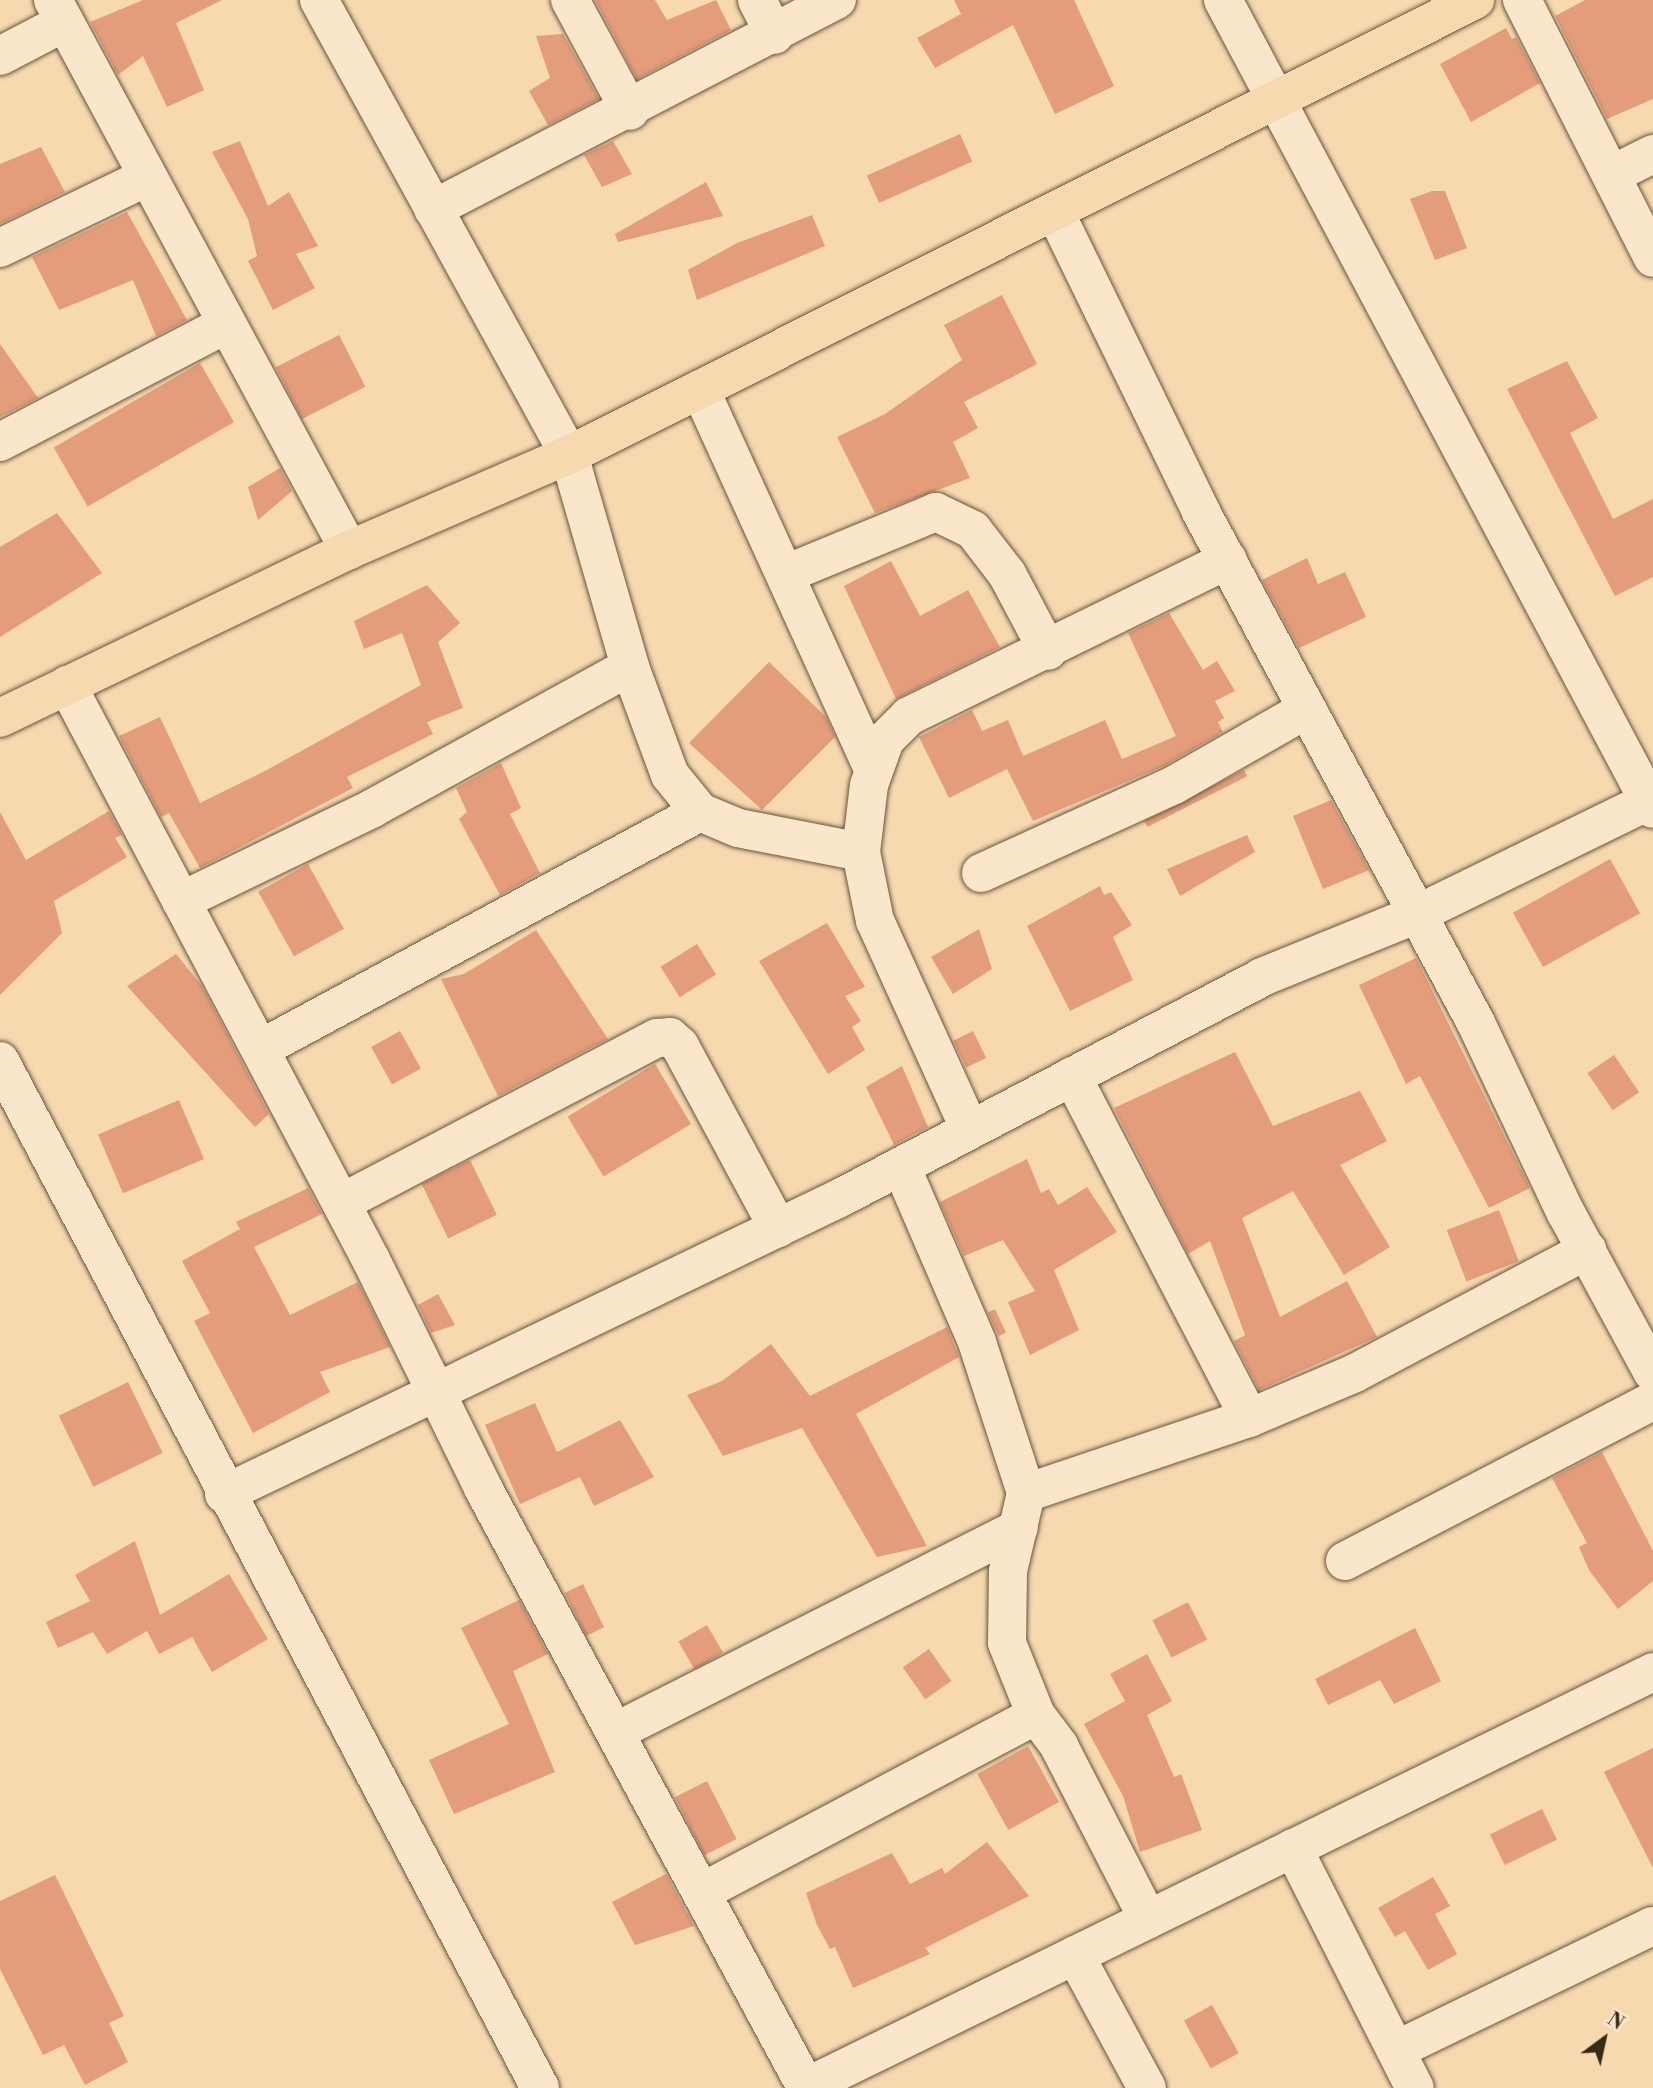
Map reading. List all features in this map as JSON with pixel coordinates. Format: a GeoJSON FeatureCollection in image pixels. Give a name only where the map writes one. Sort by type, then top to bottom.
{"type":"FeatureCollection","features":[{"type":"Feature","properties":{"kind":"main road"},"geometry":{"type":"LineString","coordinates":[[0,718],[349,550],[569,455],[1475,0]]}},
{"type":"Feature","properties":{"kind":"street"},"geometry":{"type":"LineString","coordinates":[[319,0],[569,455],[630,667],[670,775],[700,812],[738,828],[861,852]]}},
{"type":"Feature","properties":{"kind":"street"},"geometry":{"type":"LineString","coordinates":[[570,0],[630,111]]}},
{"type":"Feature","properties":{"kind":"street"},"geometry":{"type":"LineString","coordinates":[[757,0],[775,35]]}},
{"type":"Feature","properties":{"kind":"street"},"geometry":{"type":"LineString","coordinates":[[433,209],[630,111],[837,0]]}},
{"type":"Feature","properties":{"kind":"street"},"geometry":{"type":"LineString","coordinates":[[224,1494],[436,1395],[778,1228],[1262,977],[1415,915],[1652,803],[1223,0]]}},
{"type":"Feature","properties":{"kind":"street"},"geometry":{"type":"LineString","coordinates":[[1521,0],[1653,258]]}},
{"type":"Feature","properties":{"kind":"street"},"geometry":{"type":"LineString","coordinates":[[0,56],[59,11],[225,325],[349,550]]}},
{"type":"Feature","properties":{"kind":"street"},"geometry":{"type":"LineString","coordinates":[[1611,176],[1653,154]]}},
{"type":"Feature","properties":{"kind":"street"},"geometry":{"type":"LineString","coordinates":[[0,248],[147,177]]}},
{"type":"Feature","properties":{"kind":"street"},"geometry":{"type":"LineString","coordinates":[[1055,212],[1228,560],[1415,915],[1476,1023],[1587,1250],[1653,1373]]}},
{"type":"Feature","properties":{"kind":"street"},"geometry":{"type":"LineString","coordinates":[[0,442],[225,325]]}},
{"type":"Feature","properties":{"kind":"street"},"geometry":{"type":"LineString","coordinates":[[700,389],[788,573],[874,770]]}},
{"type":"Feature","properties":{"kind":"street"},"geometry":{"type":"LineString","coordinates":[[788,573],[936,512],[973,530],[1007,574],[1048,651]]}},
{"type":"Feature","properties":{"kind":"street"},"geometry":{"type":"LineString","coordinates":[[970,1130],[874,921],[861,852],[874,770],[885,740],[909,716],[1048,651],[1228,560]]}},
{"type":"Feature","properties":{"kind":"street"},"geometry":{"type":"LineString","coordinates":[[181,901],[373,808],[630,667]]}},
{"type":"Feature","properties":{"kind":"street"},"geometry":{"type":"LineString","coordinates":[[67,685],[341,1203],[436,1395],[805,2087],[1653,1672]]}},
{"type":"Feature","properties":{"kind":"street"},"geometry":{"type":"LineString","coordinates":[[981,873],[1174,785],[1307,709]]}},
{"type":"Feature","properties":{"kind":"street"},"geometry":{"type":"LineString","coordinates":[[260,1049],[700,812]]}},
{"type":"Feature","properties":{"kind":"street"},"geometry":{"type":"LineString","coordinates":[[341,1203],[657,1038],[670,1037],[680,1046],[778,1228]]}},
{"type":"Feature","properties":{"kind":"street"},"geometry":{"type":"LineString","coordinates":[[0,1061],[224,1494],[540,2088]]}},
{"type":"Feature","properties":{"kind":"street"},"geometry":{"type":"LineString","coordinates":[[1072,1076],[1249,1418]]}},
{"type":"Feature","properties":{"kind":"street"},"geometry":{"type":"LineString","coordinates":[[901,1166],[977,1342],[1022,1510],[1008,1571],[1007,1643],[1036,1715],[1059,1746],[1148,1919]]}},
{"type":"Feature","properties":{"kind":"street"},"geometry":{"type":"LineString","coordinates":[[617,1731],[1022,1510],[1355,1373],[1587,1250]]}},
{"type":"Feature","properties":{"kind":"street"},"geometry":{"type":"LineString","coordinates":[[1346,1561],[1653,1401]]}},
{"type":"Feature","properties":{"kind":"street"},"geometry":{"type":"LineString","coordinates":[[702,1892],[1036,1715]]}},
{"type":"Feature","properties":{"kind":"street"},"geometry":{"type":"LineString","coordinates":[[1293,1848],[1415,2088]]}},
{"type":"Feature","properties":{"kind":"street"},"geometry":{"type":"LineString","coordinates":[[1396,2050],[1653,1926]]}},
{"type":"Feature","properties":{"kind":"street"},"geometry":{"type":"LineString","coordinates":[[1074,1955],[1147,2088]]}},
{"type":"Feature","properties":{"kind":"building"},"geometry":{"type":"Polygon","coordinates":[[[143,0],[222,0],[176,23],[204,90],[167,107],[143,56],[118,75],[90,22],[143,0]]]}},
{"type":"Feature","properties":{"kind":"building"},"geometry":{"type":"Polygon","coordinates":[[[595,0],[655,0],[667,20],[716,0],[731,30],[637,79],[595,0]]]}},
{"type":"Feature","properties":{"kind":"building"},"geometry":{"type":"Polygon","coordinates":[[[954,0],[1074,0],[1114,86],[1055,114],[1013,25],[935,68],[917,38],[961,14],[954,0]]]}},
{"type":"Feature","properties":{"kind":"building"},"geometry":{"type":"Polygon","coordinates":[[[1585,0],[1653,0],[1653,99],[1607,119],[1555,16],[1585,0]]]}},
{"type":"Feature","properties":{"kind":"building"},"geometry":{"type":"Polygon","coordinates":[[[1506,28],[1512,39],[1516,37],[1540,83],[1471,122],[1440,64],[1506,28]]]}},
{"type":"Feature","properties":{"kind":"building"},"geometry":{"type":"Polygon","coordinates":[[[563,34],[599,99],[548,125],[529,91],[550,78],[536,36],[563,34]]]}},
{"type":"Feature","properties":{"kind":"building"},"geometry":{"type":"Polygon","coordinates":[[[960,134],[972,161],[879,203],[867,175],[960,134]]]}},
{"type":"Feature","properties":{"kind":"building"},"geometry":{"type":"Polygon","coordinates":[[[240,141],[268,206],[289,192],[318,246],[296,254],[315,288],[273,310],[248,261],[257,256],[248,219],[212,152],[240,141]]]}},
{"type":"Feature","properties":{"kind":"building"},"geometry":{"type":"Polygon","coordinates":[[[613,141],[632,174],[602,187],[584,155],[613,141]]]}},
{"type":"Feature","properties":{"kind":"building"},"geometry":{"type":"Polygon","coordinates":[[[41,147],[65,192],[0,224],[0,164],[41,147]]]}},
{"type":"Feature","properties":{"kind":"building"},"geometry":{"type":"Polygon","coordinates":[[[706,182],[723,216],[618,242],[615,234],[706,182]]]}},
{"type":"Feature","properties":{"kind":"building"},"geometry":{"type":"Polygon","coordinates":[[[1432,191],[1445,191],[1467,248],[1435,260],[1410,199],[1432,191]]]}},
{"type":"Feature","properties":{"kind":"building"},"geometry":{"type":"Polygon","coordinates":[[[127,212],[187,320],[156,336],[133,280],[59,310],[32,257],[127,212]]]}},
{"type":"Feature","properties":{"kind":"building"},"geometry":{"type":"Polygon","coordinates":[[[812,215],[825,246],[697,300],[688,270],[737,243],[812,215]]]}},
{"type":"Feature","properties":{"kind":"building"},"geometry":{"type":"Polygon","coordinates":[[[1002,295],[1037,364],[964,402],[978,428],[953,442],[970,478],[875,513],[837,437],[885,414],[962,360],[944,325],[1002,295]]]}},
{"type":"Feature","properties":{"kind":"building"},"geometry":{"type":"Polygon","coordinates":[[[339,335],[365,387],[302,419],[276,367],[339,335]]]}},
{"type":"Feature","properties":{"kind":"building"},"geometry":{"type":"Polygon","coordinates":[[[0,344],[38,398],[0,417],[0,344]]]}},
{"type":"Feature","properties":{"kind":"building"},"geometry":{"type":"Polygon","coordinates":[[[1567,361],[1598,418],[1570,433],[1613,519],[1653,499],[1653,577],[1615,596],[1507,389],[1567,361]]]}},
{"type":"Feature","properties":{"kind":"building"},"geometry":{"type":"Polygon","coordinates":[[[200,363],[234,422],[88,506],[54,448],[200,363]]]}},
{"type":"Feature","properties":{"kind":"building"},"geometry":{"type":"Polygon","coordinates":[[[280,468],[292,491],[258,520],[248,487],[280,468]]]}},
{"type":"Feature","properties":{"kind":"building"},"geometry":{"type":"Polygon","coordinates":[[[57,513],[102,573],[0,637],[0,547],[57,513]]]}},
{"type":"Feature","properties":{"kind":"building"},"geometry":{"type":"Polygon","coordinates":[[[1307,558],[1318,584],[1345,572],[1366,617],[1299,648],[1262,580],[1307,558]]]}},
{"type":"Feature","properties":{"kind":"building"},"geometry":{"type":"Polygon","coordinates":[[[891,561],[920,616],[968,590],[1000,647],[896,699],[844,586],[891,561]]]}},
{"type":"Feature","properties":{"kind":"building"},"geometry":{"type":"Polygon","coordinates":[[[427,585],[460,623],[438,642],[463,708],[427,722],[433,734],[347,777],[353,788],[200,868],[169,813],[161,817],[119,736],[160,717],[200,803],[265,771],[421,685],[402,633],[364,649],[354,621],[427,585]]]}},
{"type":"Feature","properties":{"kind":"building"},"geometry":{"type":"Polygon","coordinates":[[[1169,613],[1203,670],[1217,661],[1235,691],[1215,701],[1224,718],[1218,722],[1223,732],[1164,766],[1033,821],[1007,769],[949,798],[919,737],[972,710],[982,731],[1008,720],[1023,756],[1105,720],[1122,759],[1176,736],[1128,633],[1169,613]]]}},
{"type":"Feature","properties":{"kind":"building"},"geometry":{"type":"Polygon","coordinates":[[[769,662],[826,717],[835,737],[762,810],[689,743],[769,662]]]}},
{"type":"Feature","properties":{"kind":"building"},"geometry":{"type":"Polygon","coordinates":[[[501,763],[521,808],[510,814],[540,873],[500,895],[459,819],[467,812],[456,788],[501,763]]]}},
{"type":"Feature","properties":{"kind":"building"},"geometry":{"type":"Polygon","coordinates":[[[1244,770],[1247,776],[1147,827],[1144,821],[1244,770]]]}},
{"type":"Feature","properties":{"kind":"building"},"geometry":{"type":"Polygon","coordinates":[[[1331,800],[1369,870],[1323,889],[1293,816],[1331,800]]]}},
{"type":"Feature","properties":{"kind":"building"},"geometry":{"type":"Polygon","coordinates":[[[109,811],[122,835],[115,838],[127,857],[54,901],[62,933],[0,995],[0,812],[26,860],[109,811]]]}},
{"type":"Feature","properties":{"kind":"building"},"geometry":{"type":"Polygon","coordinates":[[[1247,835],[1255,852],[1180,896],[1167,869],[1247,835]]]}},
{"type":"Feature","properties":{"kind":"building"},"geometry":{"type":"Polygon","coordinates":[[[1610,859],[1640,913],[1543,967],[1513,913],[1610,859]]]}},
{"type":"Feature","properties":{"kind":"building"},"geometry":{"type":"Polygon","coordinates":[[[308,864],[344,929],[294,956],[258,892],[308,864]]]}},
{"type":"Feature","properties":{"kind":"building"},"geometry":{"type":"Polygon","coordinates":[[[1100,886],[1104,895],[1111,892],[1132,925],[1113,937],[1133,980],[1070,1011],[1027,926],[1100,886]]]}},
{"type":"Feature","properties":{"kind":"building"},"geometry":{"type":"Polygon","coordinates":[[[827,923],[865,987],[845,996],[861,1021],[852,1027],[865,1050],[828,1074],[759,961],[827,923]]]}},
{"type":"Feature","properties":{"kind":"building"},"geometry":{"type":"Polygon","coordinates":[[[979,929],[992,969],[953,994],[931,957],[979,929]]]}},
{"type":"Feature","properties":{"kind":"building"},"geometry":{"type":"Polygon","coordinates":[[[536,930],[608,1039],[498,1096],[441,979],[464,974],[536,930]]]}},
{"type":"Feature","properties":{"kind":"building"},"geometry":{"type":"Polygon","coordinates":[[[697,944],[716,975],[680,997],[661,967],[697,944]]]}},
{"type":"Feature","properties":{"kind":"building"},"geometry":{"type":"Polygon","coordinates":[[[176,954],[202,986],[269,1114],[255,1127],[127,986],[176,954]]]}},
{"type":"Feature","properties":{"kind":"building"},"geometry":{"type":"Polygon","coordinates":[[[1416,958],[1530,1188],[1489,1208],[1420,1076],[1406,1084],[1359,985],[1416,958]]]}},
{"type":"Feature","properties":{"kind":"building"},"geometry":{"type":"Polygon","coordinates":[[[400,1031],[421,1069],[392,1085],[371,1047],[400,1031]]]}},
{"type":"Feature","properties":{"kind":"building"},"geometry":{"type":"Polygon","coordinates":[[[973,1031],[986,1058],[966,1068],[953,1041],[973,1031]]]}},
{"type":"Feature","properties":{"kind":"building"},"geometry":{"type":"Polygon","coordinates":[[[1235,1052],[1273,1126],[1360,1091],[1387,1141],[1340,1165],[1390,1247],[1344,1275],[1293,1191],[1242,1218],[1280,1317],[1347,1281],[1377,1337],[1259,1390],[1234,1341],[1245,1335],[1210,1241],[1188,1254],[1114,1108],[1235,1052]]]}},
{"type":"Feature","properties":{"kind":"building"},"geometry":{"type":"Polygon","coordinates":[[[1614,1055],[1639,1092],[1613,1110],[1587,1073],[1614,1055]]]}},
{"type":"Feature","properties":{"kind":"building"},"geometry":{"type":"Polygon","coordinates":[[[655,1064],[691,1124],[604,1177],[568,1117],[655,1064]]]}},
{"type":"Feature","properties":{"kind":"building"},"geometry":{"type":"Polygon","coordinates":[[[902,1066],[928,1127],[894,1145],[866,1087],[902,1066]]]}},
{"type":"Feature","properties":{"kind":"building"},"geometry":{"type":"Polygon","coordinates":[[[179,1100],[204,1159],[123,1193],[98,1134],[179,1100]]]}},
{"type":"Feature","properties":{"kind":"building"},"geometry":{"type":"Polygon","coordinates":[[[1027,1159],[1041,1193],[1049,1189],[1058,1205],[1087,1187],[1117,1232],[1054,1270],[1079,1330],[1030,1355],[1008,1302],[1035,1291],[1003,1240],[964,1256],[940,1202],[1027,1159]]]}},
{"type":"Feature","properties":{"kind":"building"},"geometry":{"type":"Polygon","coordinates":[[[470,1160],[497,1215],[448,1238],[421,1184],[470,1160]]]}},
{"type":"Feature","properties":{"kind":"building"},"geometry":{"type":"Polygon","coordinates":[[[308,1188],[322,1214],[254,1247],[290,1315],[358,1282],[390,1347],[320,1372],[330,1392],[253,1433],[194,1321],[210,1313],[182,1261],[240,1229],[236,1222],[308,1188]]]}},
{"type":"Feature","properties":{"kind":"building"},"geometry":{"type":"Polygon","coordinates":[[[1499,1210],[1519,1261],[1466,1281],[1447,1230],[1499,1210]]]}},
{"type":"Feature","properties":{"kind":"building"},"geometry":{"type":"Polygon","coordinates":[[[438,1294],[455,1325],[431,1333],[418,1305],[438,1294]]]}},
{"type":"Feature","properties":{"kind":"building"},"geometry":{"type":"Polygon","coordinates":[[[995,1309],[1006,1333],[999,1336],[988,1312],[995,1309]]]}},
{"type":"Feature","properties":{"kind":"building"},"geometry":{"type":"Polygon","coordinates":[[[947,1327],[959,1357],[856,1414],[927,1546],[877,1557],[802,1428],[723,1456],[687,1395],[722,1381],[771,1344],[810,1396],[947,1327]]]}},
{"type":"Feature","properties":{"kind":"building"},"geometry":{"type":"Polygon","coordinates":[[[128,1382],[163,1453],[93,1487],[59,1416],[128,1382]]]}},
{"type":"Feature","properties":{"kind":"building"},"geometry":{"type":"Polygon","coordinates":[[[535,1403],[557,1452],[620,1420],[654,1477],[594,1506],[580,1477],[520,1504],[485,1425],[535,1403]]]}},
{"type":"Feature","properties":{"kind":"building"},"geometry":{"type":"Polygon","coordinates":[[[1602,1452],[1653,1551],[1653,1581],[1618,1609],[1589,1570],[1579,1547],[1587,1543],[1552,1478],[1602,1452]]]}},
{"type":"Feature","properties":{"kind":"building"},"geometry":{"type":"Polygon","coordinates":[[[135,1541],[160,1615],[229,1574],[268,1639],[212,1672],[192,1637],[159,1654],[147,1631],[107,1654],[93,1632],[58,1648],[46,1622],[90,1601],[75,1575],[135,1541]]]}},
{"type":"Feature","properties":{"kind":"building"},"geometry":{"type":"Polygon","coordinates":[[[583,1584],[604,1627],[586,1636],[565,1593],[583,1584]]]}},
{"type":"Feature","properties":{"kind":"building"},"geometry":{"type":"Polygon","coordinates":[[[519,1600],[548,1654],[513,1671],[555,1772],[454,1814],[429,1760],[509,1724],[461,1628],[519,1600]]]}},
{"type":"Feature","properties":{"kind":"building"},"geometry":{"type":"Polygon","coordinates":[[[1188,1602],[1207,1639],[1171,1658],[1152,1620],[1188,1602]]]}},
{"type":"Feature","properties":{"kind":"building"},"geometry":{"type":"Polygon","coordinates":[[[707,1625],[723,1653],[694,1669],[678,1642],[707,1625]]]}},
{"type":"Feature","properties":{"kind":"building"},"geometry":{"type":"Polygon","coordinates":[[[1415,1628],[1441,1681],[1394,1704],[1380,1680],[1328,1705],[1315,1679],[1415,1628]]]}},
{"type":"Feature","properties":{"kind":"building"},"geometry":{"type":"Polygon","coordinates":[[[929,1649],[951,1681],[925,1699],[903,1667],[929,1649]]]}},
{"type":"Feature","properties":{"kind":"building"},"geometry":{"type":"Polygon","coordinates":[[[1147,1654],[1172,1701],[1147,1715],[1174,1777],[1181,1774],[1202,1830],[1140,1852],[1123,1796],[1084,1724],[1125,1701],[1110,1674],[1147,1654]]]}},
{"type":"Feature","properties":{"kind":"building"},"geometry":{"type":"Polygon","coordinates":[[[1028,1746],[1059,1802],[1008,1830],[977,1774],[1028,1746]]]}},
{"type":"Feature","properties":{"kind":"building"},"geometry":{"type":"Polygon","coordinates":[[[1653,1748],[1653,1868],[1604,1772],[1653,1748]]]}},
{"type":"Feature","properties":{"kind":"building"},"geometry":{"type":"Polygon","coordinates":[[[707,1781],[737,1839],[704,1855],[675,1797],[707,1781]]]}},
{"type":"Feature","properties":{"kind":"building"},"geometry":{"type":"Polygon","coordinates":[[[1542,1809],[1557,1840],[1505,1865],[1490,1834],[1542,1809]]]}},
{"type":"Feature","properties":{"kind":"building"},"geometry":{"type":"Polygon","coordinates":[[[987,1842],[1029,1896],[925,1948],[930,1954],[853,1988],[835,1947],[830,1949],[817,1925],[806,1893],[892,1853],[910,1884],[942,1868],[945,1874],[987,1842]]]}},
{"type":"Feature","properties":{"kind":"building"},"geometry":{"type":"Polygon","coordinates":[[[666,1874],[694,1926],[635,1945],[612,1902],[666,1874]]]}},
{"type":"Feature","properties":{"kind":"building"},"geometry":{"type":"Polygon","coordinates":[[[55,1875],[124,2016],[109,2023],[128,2062],[85,2085],[64,2045],[43,2055],[0,1969],[0,1901],[55,1875]]]}},
{"type":"Feature","properties":{"kind":"building"},"geometry":{"type":"Polygon","coordinates":[[[1433,1877],[1450,1906],[1435,1914],[1457,1954],[1428,1970],[1405,1931],[1395,1937],[1378,1908],[1433,1877]]]}},
{"type":"Feature","properties":{"kind":"building"},"geometry":{"type":"Polygon","coordinates":[[[1212,2005],[1239,2053],[1211,2069],[1184,2021],[1212,2005]]]}}]}
